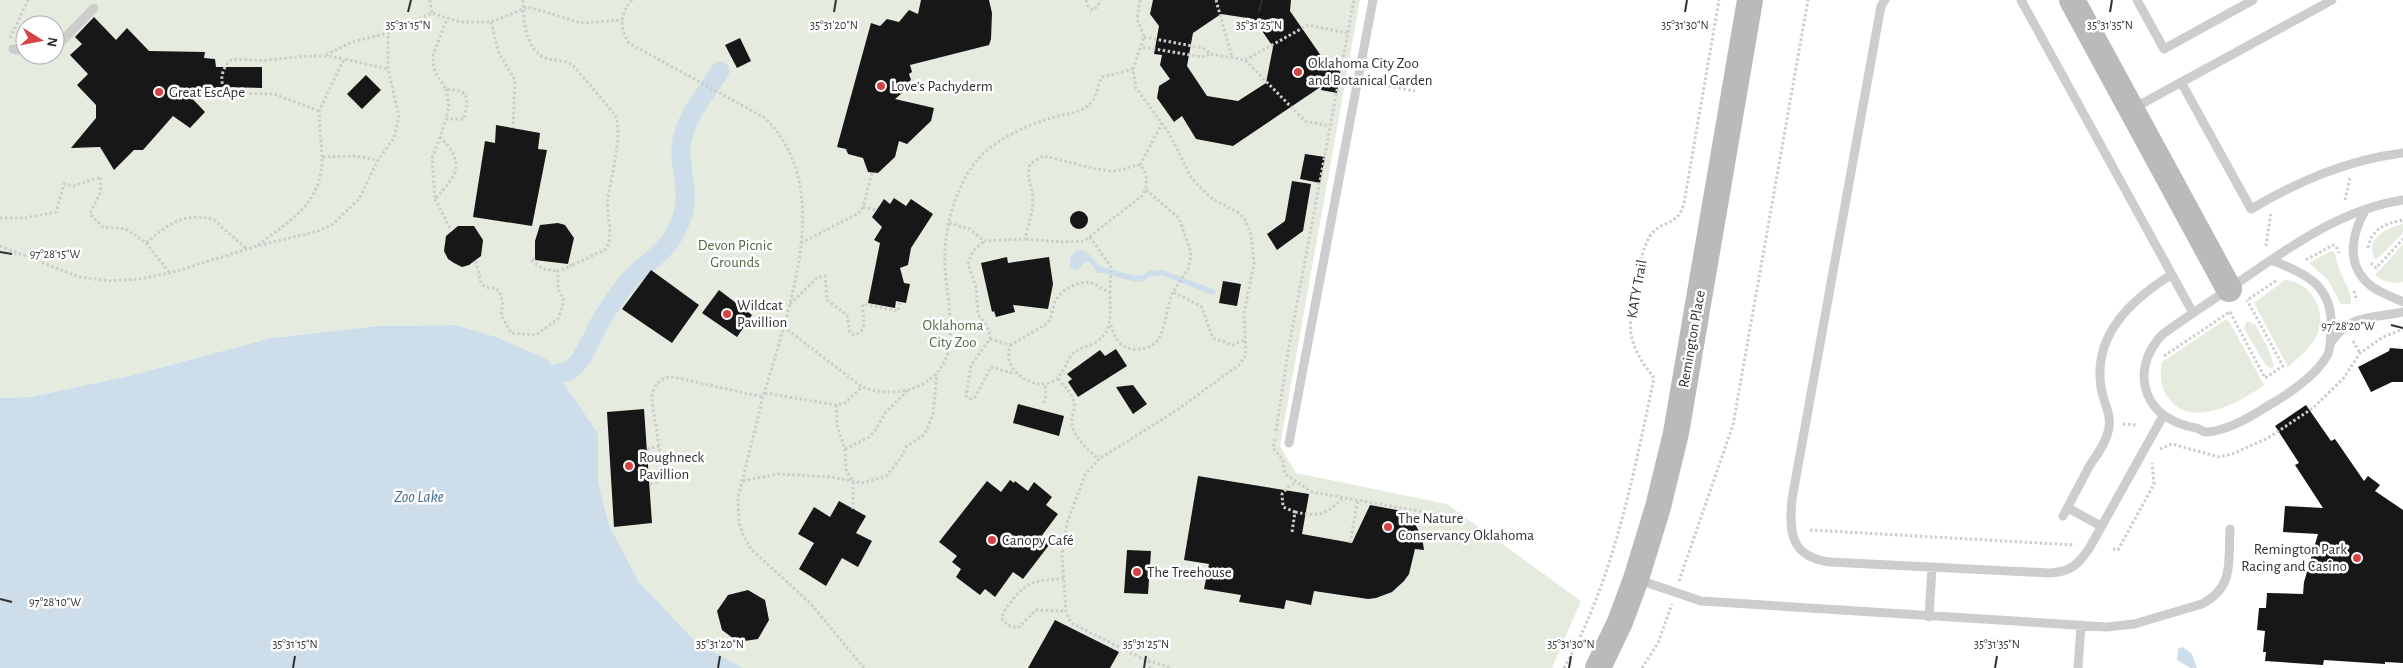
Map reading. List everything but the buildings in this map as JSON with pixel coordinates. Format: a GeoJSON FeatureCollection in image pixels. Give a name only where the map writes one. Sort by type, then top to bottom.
{"type":"FeatureCollection","features":[{"type":"Feature","properties":{"kind":"main road","name":"Remington Place"},"geometry":{"type":"LineString","coordinates":[[1598,668],[1620,622],[1636,579],[1658,507],[1676,433],[1750,0]]}},
{"type":"Feature","properties":{"kind":"main road"},"geometry":{"type":"LineString","coordinates":[[2072,0],[2237,303]]}},
{"type":"Feature","properties":{"kind":"lane"},"geometry":{"type":"LineString","coordinates":[[1289,443],[1373,0]]}},
{"type":"Feature","properties":{"kind":"lane"},"geometry":{"type":"LineString","coordinates":[[1885,0],[1881,6],[1853,156],[1792,499],[1790,530],[1798,548],[1805,554],[1821,561],[2050,573],[2066,571],[2081,561],[2163,416]]}},
{"type":"Feature","properties":{"kind":"lane"},"geometry":{"type":"LineString","coordinates":[[2021,0],[2193,313]]}},
{"type":"Feature","properties":{"kind":"lane"},"geometry":{"type":"LineString","coordinates":[[2137,0],[2164,50],[2253,0]]}},
{"type":"Feature","properties":{"kind":"lane"},"geometry":{"type":"LineString","coordinates":[[2131,110],[2332,0]]}},
{"type":"Feature","properties":{"kind":"lane"},"geometry":{"type":"LineString","coordinates":[[65,38],[94,8]]}},
{"type":"Feature","properties":{"kind":"lane"},"geometry":{"type":"LineString","coordinates":[[2181,82],[2251,209],[2313,176],[2349,163],[2403,153]]}},
{"type":"Feature","properties":{"kind":"lane"},"geometry":{"type":"LineString","coordinates":[[2271,260],[2310,278],[2324,293],[2331,312],[2328,355],[2298,385],[2279,400],[2239,422],[2206,432],[2179,424],[2163,416],[2147,393],[2144,370],[2150,350],[2163,334],[2193,313],[2237,303],[2271,260],[2324,226],[2366,209],[2403,200]]}},
{"type":"Feature","properties":{"kind":"lane"},"geometry":{"type":"LineString","coordinates":[[2366,209],[2354,234],[2353,248],[2358,270],[2363,279],[2374,287],[2403,302]]}},
{"type":"Feature","properties":{"kind":"lane"},"geometry":{"type":"LineString","coordinates":[[2101,526],[2066,512],[2108,432],[2108,410],[2101,389],[2100,377],[2107,340],[2117,321],[2135,300],[2172,275]]}},
{"type":"Feature","properties":{"kind":"lane"},"geometry":{"type":"LineString","coordinates":[[2329,346],[2335,336],[2355,321],[2374,315],[2403,312]]}},
{"type":"Feature","properties":{"kind":"lane"},"geometry":{"type":"LineString","coordinates":[[1636,579],[1701,601],[2107,627],[2134,624],[2202,604],[2214,597],[2224,587],[2228,576],[2230,530]]}},
{"type":"Feature","properties":{"kind":"lane"},"geometry":{"type":"LineString","coordinates":[[1929,617],[1932,567]]}},
{"type":"Feature","properties":{"kind":"lane"},"geometry":{"type":"LineString","coordinates":[[2078,668],[2081,625]]}},
{"type":"Feature","properties":{"kind":"path"},"geometry":{"type":"LineString","coordinates":[[21,15],[28,0]]}},
{"type":"Feature","properties":{"kind":"path"},"geometry":{"type":"LineString","coordinates":[[430,0],[432,13]]}},
{"type":"Feature","properties":{"kind":"path"},"geometry":{"type":"LineString","coordinates":[[523,0],[529,40],[537,54],[554,61],[572,65],[616,116],[617,146],[607,202],[609,244],[606,249],[558,271],[538,267],[531,260],[535,258]]}},
{"type":"Feature","properties":{"kind":"path"},"geometry":{"type":"LineString","coordinates":[[632,0],[624,10],[622,20],[629,43],[758,113],[781,135],[796,164],[801,187],[799,265],[738,498],[739,522],[744,537],[752,550],[811,604],[864,668]]}},
{"type":"Feature","properties":{"kind":"path"},"geometry":{"type":"LineString","coordinates":[[1086,0],[1088,6],[1093,10],[1098,6],[1100,0]]}},
{"type":"Feature","properties":{"kind":"path"},"geometry":{"type":"LineString","coordinates":[[1140,0],[1137,18],[1144,37],[1143,47],[1134,61],[1133,69],[1136,88],[1162,123],[1178,149],[1192,179],[1211,198],[1239,214],[1245,220],[1251,234],[1254,264],[1244,313],[1246,355],[1240,364],[1177,410],[1099,459],[1085,475],[1069,514],[1062,549],[1066,611],[1072,623],[1149,661],[1172,668]]}},
{"type":"Feature","properties":{"kind":"path"},"geometry":{"type":"LineString","coordinates":[[1216,0],[1232,58]]}},
{"type":"Feature","properties":{"kind":"path"},"geometry":{"type":"LineString","coordinates":[[1244,60],[1308,25],[1347,33],[1354,0]]}},
{"type":"Feature","properties":{"kind":"path","name":"KATY Trail"},"geometry":{"type":"LineString","coordinates":[[1564,668],[1602,586],[1620,526],[1640,443],[1654,378],[1641,360],[1631,338],[1632,311],[1646,246],[1653,233],[1677,218],[1684,203],[1719,0]]}},
{"type":"Feature","properties":{"kind":"path"},"geometry":{"type":"LineString","coordinates":[[1682,571],[1733,425],[1808,0]]}},
{"type":"Feature","properties":{"kind":"path"},"geometry":{"type":"LineString","coordinates":[[326,55],[352,42],[388,33],[432,13],[447,19],[491,22],[523,7],[533,7],[582,23],[622,20]]}},
{"type":"Feature","properties":{"kind":"path"},"geometry":{"type":"LineString","coordinates":[[447,19],[433,55],[433,62],[435,72],[446,89],[448,106],[446,119],[432,158],[436,199],[451,230]]}},
{"type":"Feature","properties":{"kind":"path"},"geometry":{"type":"LineString","coordinates":[[491,22],[499,53],[515,80],[514,128]]}},
{"type":"Feature","properties":{"kind":"path"},"geometry":{"type":"LineString","coordinates":[[0,245],[79,276],[110,281],[140,279],[170,273],[257,246],[318,231],[333,224],[359,199],[378,160],[394,138],[399,116],[388,69],[388,33]]}},
{"type":"Feature","properties":{"kind":"path"},"geometry":{"type":"LineString","coordinates":[[1144,37],[1203,48],[1211,54],[1244,60],[1305,121],[1330,126]]}},
{"type":"Feature","properties":{"kind":"path"},"geometry":{"type":"LineString","coordinates":[[1143,47],[1202,57],[1211,54]]}},
{"type":"Feature","properties":{"kind":"path"},"geometry":{"type":"LineString","coordinates":[[319,111],[274,94],[228,93],[223,88],[221,77],[226,64],[231,60],[268,61],[304,55],[326,55],[388,69]]}},
{"type":"Feature","properties":{"kind":"path"},"geometry":{"type":"LineString","coordinates":[[257,246],[296,217],[309,201],[322,175],[319,111],[344,59]]}},
{"type":"Feature","properties":{"kind":"path"},"geometry":{"type":"LineString","coordinates":[[742,482],[778,474],[831,477],[853,483],[873,481],[886,476],[901,458],[906,447],[925,434],[933,414],[937,374],[950,343],[951,320],[945,265],[949,223],[966,178],[974,163],[990,147],[1050,118],[1078,112],[1092,102],[1102,77],[1133,69]]}},
{"type":"Feature","properties":{"kind":"path"},"geometry":{"type":"LineString","coordinates":[[1339,76],[1415,90]]}},
{"type":"Feature","properties":{"kind":"path"},"geometry":{"type":"LineString","coordinates":[[446,89],[463,91],[468,100],[464,119],[446,119]]}},
{"type":"Feature","properties":{"kind":"path"},"geometry":{"type":"LineString","coordinates":[[1025,239],[1032,202],[1027,180],[1028,171],[1034,159],[1043,156],[1114,171],[1140,165],[1162,123]]}},
{"type":"Feature","properties":{"kind":"path"},"geometry":{"type":"LineString","coordinates":[[436,199],[452,180],[457,164],[452,150],[440,137]]}},
{"type":"Feature","properties":{"kind":"path"},"geometry":{"type":"LineString","coordinates":[[322,157],[355,156],[378,160]]}},
{"type":"Feature","properties":{"kind":"path"},"geometry":{"type":"LineString","coordinates":[[2345,200],[2352,173],[2349,163]]}},
{"type":"Feature","properties":{"kind":"path"},"geometry":{"type":"LineString","coordinates":[[1111,324],[1101,339],[1079,349],[1069,357],[1058,379],[1045,384],[1038,384],[1018,375],[991,367],[975,397],[967,398],[970,364],[990,339],[989,330],[978,314],[976,287],[968,264],[973,251],[984,241],[1025,239],[1072,243],[1090,237],[1140,199],[1146,190],[1144,169],[1140,165]]}},
{"type":"Feature","properties":{"kind":"path"},"geometry":{"type":"LineString","coordinates":[[801,244],[855,217],[864,207],[872,173]]}},
{"type":"Feature","properties":{"kind":"path"},"geometry":{"type":"LineString","coordinates":[[0,218],[25,218],[56,212],[64,184],[74,186],[102,177],[100,194],[90,214],[103,227],[126,229],[146,243],[170,273]]}},
{"type":"Feature","properties":{"kind":"path"},"geometry":{"type":"LineString","coordinates":[[1090,237],[1111,267],[1111,324],[1117,340],[1121,345],[1134,350],[1149,346],[1161,336],[1173,292],[1189,266],[1191,253],[1182,223],[1173,212],[1146,190]]}},
{"type":"Feature","properties":{"kind":"path"},"geometry":{"type":"LineString","coordinates":[[864,207],[876,210]]}},
{"type":"Feature","properties":{"kind":"path"},"geometry":{"type":"LineString","coordinates":[[146,243],[176,220],[198,217],[214,220],[248,249]]}},
{"type":"Feature","properties":{"kind":"path"},"geometry":{"type":"LineString","coordinates":[[2266,246],[2270,217]]}},
{"type":"Feature","properties":{"kind":"path"},"geometry":{"type":"LineString","coordinates":[[2368,252],[2370,239],[2378,229],[2387,223],[2403,220]]}},
{"type":"Feature","properties":{"kind":"path"},"geometry":{"type":"LineString","coordinates":[[949,223],[970,229],[984,241]]}},
{"type":"Feature","properties":{"kind":"path"},"geometry":{"type":"LineString","coordinates":[[2336,239],[2335,245],[2339,257]]}},
{"type":"Feature","properties":{"kind":"path"},"geometry":{"type":"LineString","coordinates":[[2369,257],[2376,268],[2403,239]]}},
{"type":"Feature","properties":{"kind":"path"},"geometry":{"type":"LineString","coordinates":[[2306,260],[2335,245]]}},
{"type":"Feature","properties":{"kind":"path"},"geometry":{"type":"LineString","coordinates":[[2309,253],[2311,257]]}},
{"type":"Feature","properties":{"kind":"path"},"geometry":{"type":"LineString","coordinates":[[476,262],[481,283],[485,287],[495,288],[499,291],[504,302],[501,315],[511,333],[536,335],[558,319],[564,301],[558,288],[558,271]]}},
{"type":"Feature","properties":{"kind":"path"},"geometry":{"type":"LineString","coordinates":[[790,304],[818,277],[825,276],[827,300],[847,315],[850,332],[857,334],[864,325],[863,304],[898,311],[900,302]]}},
{"type":"Feature","properties":{"kind":"path"},"geometry":{"type":"LineString","coordinates":[[2164,356],[2237,303],[2277,280]]}},
{"type":"Feature","properties":{"kind":"path"},"geometry":{"type":"LineString","coordinates":[[990,339],[1011,345],[1048,323],[1054,304],[1069,287],[1086,282],[1095,284],[1110,293]]}},
{"type":"Feature","properties":{"kind":"path"},"geometry":{"type":"LineString","coordinates":[[2350,284],[2355,292],[2357,302]]}},
{"type":"Feature","properties":{"kind":"path"},"geometry":{"type":"LineString","coordinates":[[1173,292],[1201,306],[1213,338],[1233,345],[1245,339]]}},
{"type":"Feature","properties":{"kind":"path"},"geometry":{"type":"LineString","coordinates":[[2237,303],[2283,366],[2265,378],[2237,303]]}},
{"type":"Feature","properties":{"kind":"path"},"geometry":{"type":"LineString","coordinates":[[784,328],[862,387],[873,392],[908,390],[923,384],[937,374]]}},
{"type":"Feature","properties":{"kind":"path"},"geometry":{"type":"LineString","coordinates":[[2353,341],[2360,353]]}},
{"type":"Feature","properties":{"kind":"path"},"geometry":{"type":"LineString","coordinates":[[1011,345],[1010,363],[1018,375]]}},
{"type":"Feature","properties":{"kind":"path"},"geometry":{"type":"LineString","coordinates":[[2347,373],[2353,376]]}},
{"type":"Feature","properties":{"kind":"path"},"geometry":{"type":"LineString","coordinates":[[650,484],[657,482],[663,472],[652,394],[660,380],[666,377],[764,395],[836,405],[848,400],[862,387]]}},
{"type":"Feature","properties":{"kind":"path"},"geometry":{"type":"LineString","coordinates":[[1058,379],[1068,389],[1074,401],[1073,428],[1089,451],[1099,459]]}},
{"type":"Feature","properties":{"kind":"path"},"geometry":{"type":"LineString","coordinates":[[1044,403],[1046,395],[1045,384]]}},
{"type":"Feature","properties":{"kind":"path"},"geometry":{"type":"LineString","coordinates":[[845,449],[869,437],[875,431],[885,413],[908,390]]}},
{"type":"Feature","properties":{"kind":"path"},"geometry":{"type":"LineString","coordinates":[[836,405],[837,425],[845,449],[846,469],[853,483],[853,509]]}},
{"type":"Feature","properties":{"kind":"path"},"geometry":{"type":"LineString","coordinates":[[2122,424],[2136,425]]}},
{"type":"Feature","properties":{"kind":"path"},"geometry":{"type":"LineString","coordinates":[[647,449],[660,446]]}},
{"type":"Feature","properties":{"kind":"path"},"geometry":{"type":"LineString","coordinates":[[1296,482],[1282,494],[1281,504],[1295,512],[1319,515],[1327,513],[1344,498]]}},
{"type":"Feature","properties":{"kind":"path"},"geometry":{"type":"LineString","coordinates":[[1350,543],[1358,500]]}},
{"type":"Feature","properties":{"kind":"path"},"geometry":{"type":"LineString","coordinates":[[1292,532],[1295,512]]}},
{"type":"Feature","properties":{"kind":"path"},"geometry":{"type":"LineString","coordinates":[[1810,530],[2078,546]]}},
{"type":"Feature","properties":{"kind":"path"},"geometry":{"type":"LineString","coordinates":[[1064,578],[1033,582],[1023,586],[1004,611],[1002,619],[1007,625],[1018,628],[1036,610],[1066,611]]}},
{"type":"Feature","properties":{"kind":"path"},"geometry":{"type":"LineString","coordinates":[[1642,668],[1658,643],[1669,614]]}},
{"type":"Feature","properties":{"kind":"path"},"geometry":{"type":"LineString","coordinates":[[1149,661],[1150,668]]}},
{"type":"Feature","properties":{"kind":"green space","name":"Oklahoma City Zoo"},"geometry":{"type":"Polygon","coordinates":[[[0,0],[1360,0],[1280,446],[1296,473],[1447,504],[1581,601],[1552,668],[743,668],[696,642],[639,582],[609,525],[598,481],[598,433],[557,373],[454,325],[377,326],[271,338],[133,375],[30,397],[0,398],[0,0]]]}},
{"type":"Feature","properties":{"kind":"green space"},"geometry":{"type":"Polygon","coordinates":[[[2403,224],[2403,233],[2375,259],[2372,245],[2379,235],[2390,228],[2403,224]]]}},
{"type":"Feature","properties":{"kind":"green space"},"geometry":{"type":"Polygon","coordinates":[[[2403,244],[2403,282],[2388,282],[2375,275],[2403,244]]]}},
{"type":"Feature","properties":{"kind":"green space"},"geometry":{"type":"Polygon","coordinates":[[[2331,251],[2335,253],[2336,260],[2350,293],[2351,304],[2341,304],[2328,280],[2309,263],[2331,251]]]}},
{"type":"Feature","properties":{"kind":"green space"},"geometry":{"type":"Polygon","coordinates":[[[2285,280],[2303,286],[2309,292],[2319,308],[2320,317],[2320,326],[2314,340],[2288,367],[2254,303],[2285,280]]]}},
{"type":"Feature","properties":{"kind":"green space"},"geometry":{"type":"Polygon","coordinates":[[[2225,320],[2229,321],[2264,385],[2228,406],[2201,413],[2188,412],[2176,406],[2167,396],[2162,384],[2162,362],[2225,320]]]}},
{"type":"Feature","properties":{"kind":"green space"},"geometry":{"type":"Polygon","coordinates":[[[2246,321],[2255,324],[2267,346],[2274,365],[2272,368],[2267,367],[2244,329],[2246,321]]]}},
{"type":"Feature","properties":{"kind":"water"},"geometry":{"type":"Polygon","coordinates":[[[1077,250],[1082,250],[1090,255],[1098,265],[1106,268],[1107,273],[1097,273],[1090,262],[1086,261],[1077,271],[1070,268],[1070,258],[1077,250]]]}},
{"type":"Feature","properties":{"kind":"water","name":"Zoo Lake"},"geometry":{"type":"Polygon","coordinates":[[[454,325],[496,337],[548,360],[598,433],[598,481],[609,525],[639,582],[696,642],[743,668],[0,668],[0,398],[30,397],[133,375],[271,338],[377,326],[454,325]]]}},
{"type":"Feature","properties":{"kind":"water"},"geometry":{"type":"Polygon","coordinates":[[[2183,647],[2192,654],[2197,668],[2190,668],[2177,660],[2178,649],[2183,647]]]}},
{"type":"Feature","properties":{"kind":"waterway"},"geometry":{"type":"LineString","coordinates":[[557,373],[567,372],[579,362],[603,317],[622,289],[635,274],[662,251],[677,230],[684,211],[685,202],[681,158],[682,138],[690,118],[720,71]]}},
{"type":"Feature","properties":{"kind":"waterway"},"geometry":{"type":"LineString","coordinates":[[1107,271],[1135,279],[1143,278],[1151,273],[1163,273],[1213,292]]}},
{"type":"Feature","properties":{"kind":"place","name":"Oklahoma City Zoo and Botanical Garden"},"geometry":{"type":"Point","coordinates":[1298,72]}},
{"type":"Feature","properties":{"kind":"place","name":"Love's Pachyderm"},"geometry":{"type":"Point","coordinates":[881,86]}},
{"type":"Feature","properties":{"kind":"place","name":"Great EscApe"},"geometry":{"type":"Point","coordinates":[159,92]}},
{"type":"Feature","properties":{"kind":"place","name":"Wildcat Pavillion"},"geometry":{"type":"Point","coordinates":[727,314]}},
{"type":"Feature","properties":{"kind":"place","name":"Roughneck Pavillion"},"geometry":{"type":"Point","coordinates":[629,466]}},
{"type":"Feature","properties":{"kind":"place","name":"The Nature Conservancy Oklahoma"},"geometry":{"type":"Point","coordinates":[1388,527]}},
{"type":"Feature","properties":{"kind":"place","name":"Canopy Café"},"geometry":{"type":"Point","coordinates":[992,540]}},
{"type":"Feature","properties":{"kind":"place","name":"Remington Park Racing and Casino"},"geometry":{"type":"Point","coordinates":[2357,558]}},
{"type":"Feature","properties":{"kind":"place","name":"The Treehouse"},"geometry":{"type":"Point","coordinates":[1137,572]}},
{"type":"Feature","properties":{"kind":"park label","name":"Devon Picnic Grounds"},"geometry":{"type":"Point","coordinates":[735,254]}}]}
